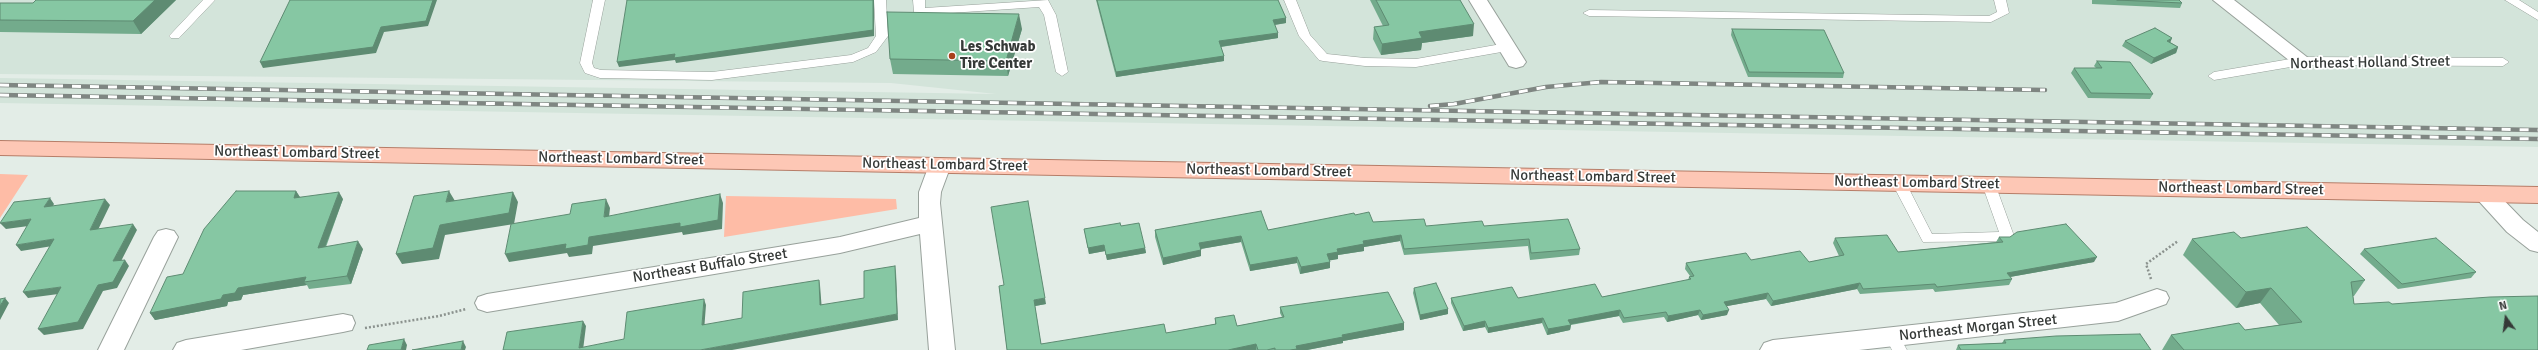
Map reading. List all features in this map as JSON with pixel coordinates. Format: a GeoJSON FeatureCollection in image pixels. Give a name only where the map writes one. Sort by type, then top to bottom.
{"type":"FeatureCollection","features":[{"type":"Feature","properties":{"kind":"main road","name":"Northeast Lombard Street"},"geometry":{"type":"LineString","coordinates":[[0,148],[2538,195]]}},
{"type":"Feature","properties":{"kind":"street"},"geometry":{"type":"LineString","coordinates":[[1478,0],[1511,55]]}},
{"type":"Feature","properties":{"kind":"street"},"geometry":{"type":"LineString","coordinates":[[2222,0],[2302,60]]}},
{"type":"Feature","properties":{"kind":"street"},"geometry":{"type":"LineString","coordinates":[[940,165],[930,192],[931,223],[942,350]]}},
{"type":"Feature","properties":{"kind":"street"},"geometry":{"type":"LineString","coordinates":[[2485,194],[2515,226],[2538,244]]}},
{"type":"Feature","properties":{"kind":"street","name":"Northeast Buffalo Street"},"geometry":{"type":"LineString","coordinates":[[487,303],[840,245],[931,223]]}},
{"type":"Feature","properties":{"kind":"street"},"geometry":{"type":"LineString","coordinates":[[111,350],[166,237]]}},
{"type":"Feature","properties":{"kind":"street","name":"Northeast Morgan Street"},"geometry":{"type":"LineString","coordinates":[[1773,350],[1897,344],[2118,312],[2157,298]]}},
{"type":"Feature","properties":{"kind":"street"},"geometry":{"type":"LineString","coordinates":[[186,350],[342,323]]}},
{"type":"Feature","properties":{"kind":"lane"},"geometry":{"type":"LineString","coordinates":[[175,36],[209,0]]}},
{"type":"Feature","properties":{"kind":"lane"},"geometry":{"type":"LineString","coordinates":[[599,0],[586,63],[589,70],[600,74],[712,76],[853,58],[872,50],[882,36],[880,0]]}},
{"type":"Feature","properties":{"kind":"lane"},"geometry":{"type":"LineString","coordinates":[[918,0],[920,12],[1042,2],[1050,15],[1062,72]]}},
{"type":"Feature","properties":{"kind":"lane"},"geometry":{"type":"LineString","coordinates":[[1290,0],[1305,36],[1323,57],[1365,62],[1416,63],[1511,55]]}},
{"type":"Feature","properties":{"kind":"lane"},"geometry":{"type":"LineString","coordinates":[[1589,14],[1991,19],[2003,13],[2000,0]]}},
{"type":"Feature","properties":{"kind":"lane"},"geometry":{"type":"LineString","coordinates":[[2511,0],[2538,17]]}},
{"type":"Feature","properties":{"kind":"lane","name":"Northeast Holland Street"},"geometry":{"type":"LineString","coordinates":[[2214,76],[2302,60],[2503,62]]}},
{"type":"Feature","properties":{"kind":"lane"},"geometry":{"type":"LineString","coordinates":[[1900,183],[1928,239],[2008,236],[1989,184]]}},
{"type":"Feature","properties":{"kind":"path"},"geometry":{"type":"LineString","coordinates":[[2157,298],[2146,264],[2178,242]]}},
{"type":"Feature","properties":{"kind":"path"},"geometry":{"type":"LineString","coordinates":[[342,323],[350,328],[359,329],[439,316],[487,303]]}},
{"type":"Feature","properties":{"kind":"shaded area"},"geometry":{"type":"Polygon","coordinates":[[[0,0],[2538,0],[2538,147],[0,103],[0,78],[996,94],[891,83],[0,74],[0,0]]]}},
{"type":"Feature","properties":{"kind":"shaded area"},"geometry":{"type":"Polygon","coordinates":[[[0,174],[28,175],[0,218],[0,174]]]}},
{"type":"Feature","properties":{"kind":"shaded area"},"geometry":{"type":"Polygon","coordinates":[[[726,196],[896,199],[897,209],[724,237],[726,196]]]}},
{"type":"Feature","properties":{"kind":"building"},"geometry":{"type":"Polygon","coordinates":[[[36,0],[155,0],[133,21],[0,20],[0,3],[33,3],[36,0]]]}},
{"type":"Feature","properties":{"kind":"building"},"geometry":{"type":"Polygon","coordinates":[[[290,0],[433,0],[426,21],[381,27],[373,47],[260,62],[290,0]]]}},
{"type":"Feature","properties":{"kind":"building"},"geometry":{"type":"Polygon","coordinates":[[[627,0],[873,0],[873,30],[674,58],[675,54],[617,62],[627,0]]]}},
{"type":"Feature","properties":{"kind":"building"},"geometry":{"type":"Polygon","coordinates":[[[1097,0],[1278,0],[1286,18],[1273,20],[1278,33],[1219,41],[1224,56],[1116,72],[1097,0]]]}},
{"type":"Feature","properties":{"kind":"building"},"geometry":{"type":"Polygon","coordinates":[[[1376,0],[1460,0],[1474,24],[1419,32],[1422,38],[1382,44],[1374,27],[1389,25],[1376,0]]]}},
{"type":"Feature","properties":{"kind":"building"},"geometry":{"type":"Polygon","coordinates":[[[2117,0],[2179,0],[2182,3],[2117,0]]]}},
{"type":"Feature","properties":{"kind":"building"},"geometry":{"type":"Polygon","coordinates":[[[887,12],[1019,14],[1006,61],[890,59],[887,12]]]}},
{"type":"Feature","properties":{"kind":"building"},"geometry":{"type":"Polygon","coordinates":[[[2155,28],[2172,38],[2167,41],[2178,47],[2154,58],[2125,41],[2155,28]]]}},
{"type":"Feature","properties":{"kind":"building"},"geometry":{"type":"Polygon","coordinates":[[[1732,29],[1824,30],[1844,73],[1749,72],[1732,29]]]}},
{"type":"Feature","properties":{"kind":"building"},"geometry":{"type":"Polygon","coordinates":[[[2097,61],[2130,62],[2153,94],[2091,93],[2074,68],[2102,68],[2097,61]]]}},
{"type":"Feature","properties":{"kind":"building"},"geometry":{"type":"Polygon","coordinates":[[[236,191],[296,191],[294,198],[339,192],[318,248],[358,241],[347,276],[304,282],[306,277],[238,288],[235,293],[223,295],[221,299],[150,313],[167,277],[183,274],[204,229],[236,191]]]}},
{"type":"Feature","properties":{"kind":"building"},"geometry":{"type":"Polygon","coordinates":[[[449,191],[446,202],[513,192],[509,213],[440,225],[433,248],[396,254],[414,196],[449,191]]]}},
{"type":"Feature","properties":{"kind":"building"},"geometry":{"type":"Polygon","coordinates":[[[720,194],[718,220],[680,227],[680,223],[589,237],[588,245],[565,249],[566,244],[505,254],[511,224],[570,214],[572,204],[606,199],[604,217],[720,194]]]}},
{"type":"Feature","properties":{"kind":"building"},"geometry":{"type":"Polygon","coordinates":[[[50,198],[44,207],[105,199],[90,230],[133,224],[113,261],[125,260],[113,282],[98,285],[78,322],[38,329],[61,287],[23,292],[54,239],[16,245],[31,219],[0,223],[14,202],[50,198]]]}},
{"type":"Feature","properties":{"kind":"building"},"geometry":{"type":"Polygon","coordinates":[[[1028,201],[1045,298],[1034,300],[1041,344],[1164,324],[1166,333],[1216,324],[1215,318],[1234,315],[1237,326],[1284,317],[1280,307],[1388,292],[1404,323],[1342,335],[1343,337],[1296,346],[1297,349],[1290,350],[1275,350],[1275,348],[1258,350],[1256,344],[1228,350],[1007,350],[999,286],[1004,285],[991,207],[1028,201]]]}},
{"type":"Feature","properties":{"kind":"building"},"geometry":{"type":"Polygon","coordinates":[[[1261,211],[1268,230],[1354,213],[1355,215],[1369,212],[1373,222],[1424,219],[1426,226],[1482,221],[1484,226],[1568,219],[1580,249],[1531,253],[1529,239],[1404,249],[1401,235],[1363,241],[1364,244],[1337,249],[1338,252],[1327,254],[1330,262],[1301,267],[1297,257],[1250,265],[1241,236],[1199,243],[1201,250],[1163,258],[1155,230],[1261,211]]]}},
{"type":"Feature","properties":{"kind":"building"},"geometry":{"type":"Polygon","coordinates":[[[1120,223],[1121,226],[1139,223],[1145,248],[1106,255],[1104,245],[1088,248],[1084,229],[1120,223]]]}},
{"type":"Feature","properties":{"kind":"building"},"geometry":{"type":"Polygon","coordinates":[[[2066,224],[2097,257],[2007,273],[2012,279],[1937,287],[1935,284],[1863,289],[1860,283],[1773,301],[1768,293],[1724,302],[1729,310],[1703,315],[1700,310],[1668,316],[1666,312],[1624,318],[1620,310],[1568,320],[1571,325],[1548,329],[1543,318],[1488,328],[1485,321],[1464,326],[1451,298],[1512,287],[1518,298],[1595,284],[1602,297],[1691,279],[1689,277],[1694,276],[1686,263],[1746,253],[1751,260],[1800,251],[1809,262],[1844,255],[1835,238],[1887,235],[1898,252],[2003,242],[1999,237],[2010,237],[2017,232],[2066,224]]]}},
{"type":"Feature","properties":{"kind":"building"},"geometry":{"type":"Polygon","coordinates":[[[2307,227],[2365,280],[2351,282],[2354,304],[2389,302],[2392,304],[2490,297],[2538,296],[2538,350],[2184,350],[2171,335],[2239,323],[2245,330],[2302,322],[2271,288],[2246,292],[2192,239],[2234,232],[2241,238],[2307,227]]]}},
{"type":"Feature","properties":{"kind":"building"},"geometry":{"type":"Polygon","coordinates":[[[2436,238],[2476,272],[2402,284],[2364,249],[2436,238]]]}},
{"type":"Feature","properties":{"kind":"building"},"geometry":{"type":"Polygon","coordinates":[[[895,266],[897,314],[700,350],[503,350],[507,332],[583,321],[579,348],[624,339],[627,312],[704,299],[702,325],[742,318],[743,292],[819,280],[820,305],[864,298],[864,271],[895,266]]]}},
{"type":"Feature","properties":{"kind":"building"},"geometry":{"type":"Polygon","coordinates":[[[1436,283],[1448,309],[1420,315],[1414,288],[1436,283]]]}},
{"type":"Feature","properties":{"kind":"building"},"geometry":{"type":"Polygon","coordinates":[[[5,298],[0,306],[0,299],[5,298]]]}},
{"type":"Feature","properties":{"kind":"building"},"geometry":{"type":"Polygon","coordinates":[[[2140,334],[2151,350],[1961,350],[1958,345],[2006,343],[2004,340],[2056,336],[2140,334]]]}},
{"type":"Feature","properties":{"kind":"building"},"geometry":{"type":"Polygon","coordinates":[[[404,339],[401,350],[367,350],[369,345],[404,339]]]}},
{"type":"Feature","properties":{"kind":"building"},"geometry":{"type":"Polygon","coordinates":[[[463,341],[461,350],[412,350],[463,341]]]}},
{"type":"Feature","properties":{"kind":"railway"},"geometry":{"type":"LineString","coordinates":[[1430,106],[1454,104],[1546,87],[1601,82],[2045,90]]}},
{"type":"Feature","properties":{"kind":"railway"},"geometry":{"type":"LineString","coordinates":[[0,85],[2538,130]]}},
{"type":"Feature","properties":{"kind":"railway"},"geometry":{"type":"LineString","coordinates":[[0,95],[2538,139]]}},
{"type":"Feature","properties":{"kind":"place","name":"Les Schwab Tire Center"},"geometry":{"type":"Point","coordinates":[952,56]}}]}
